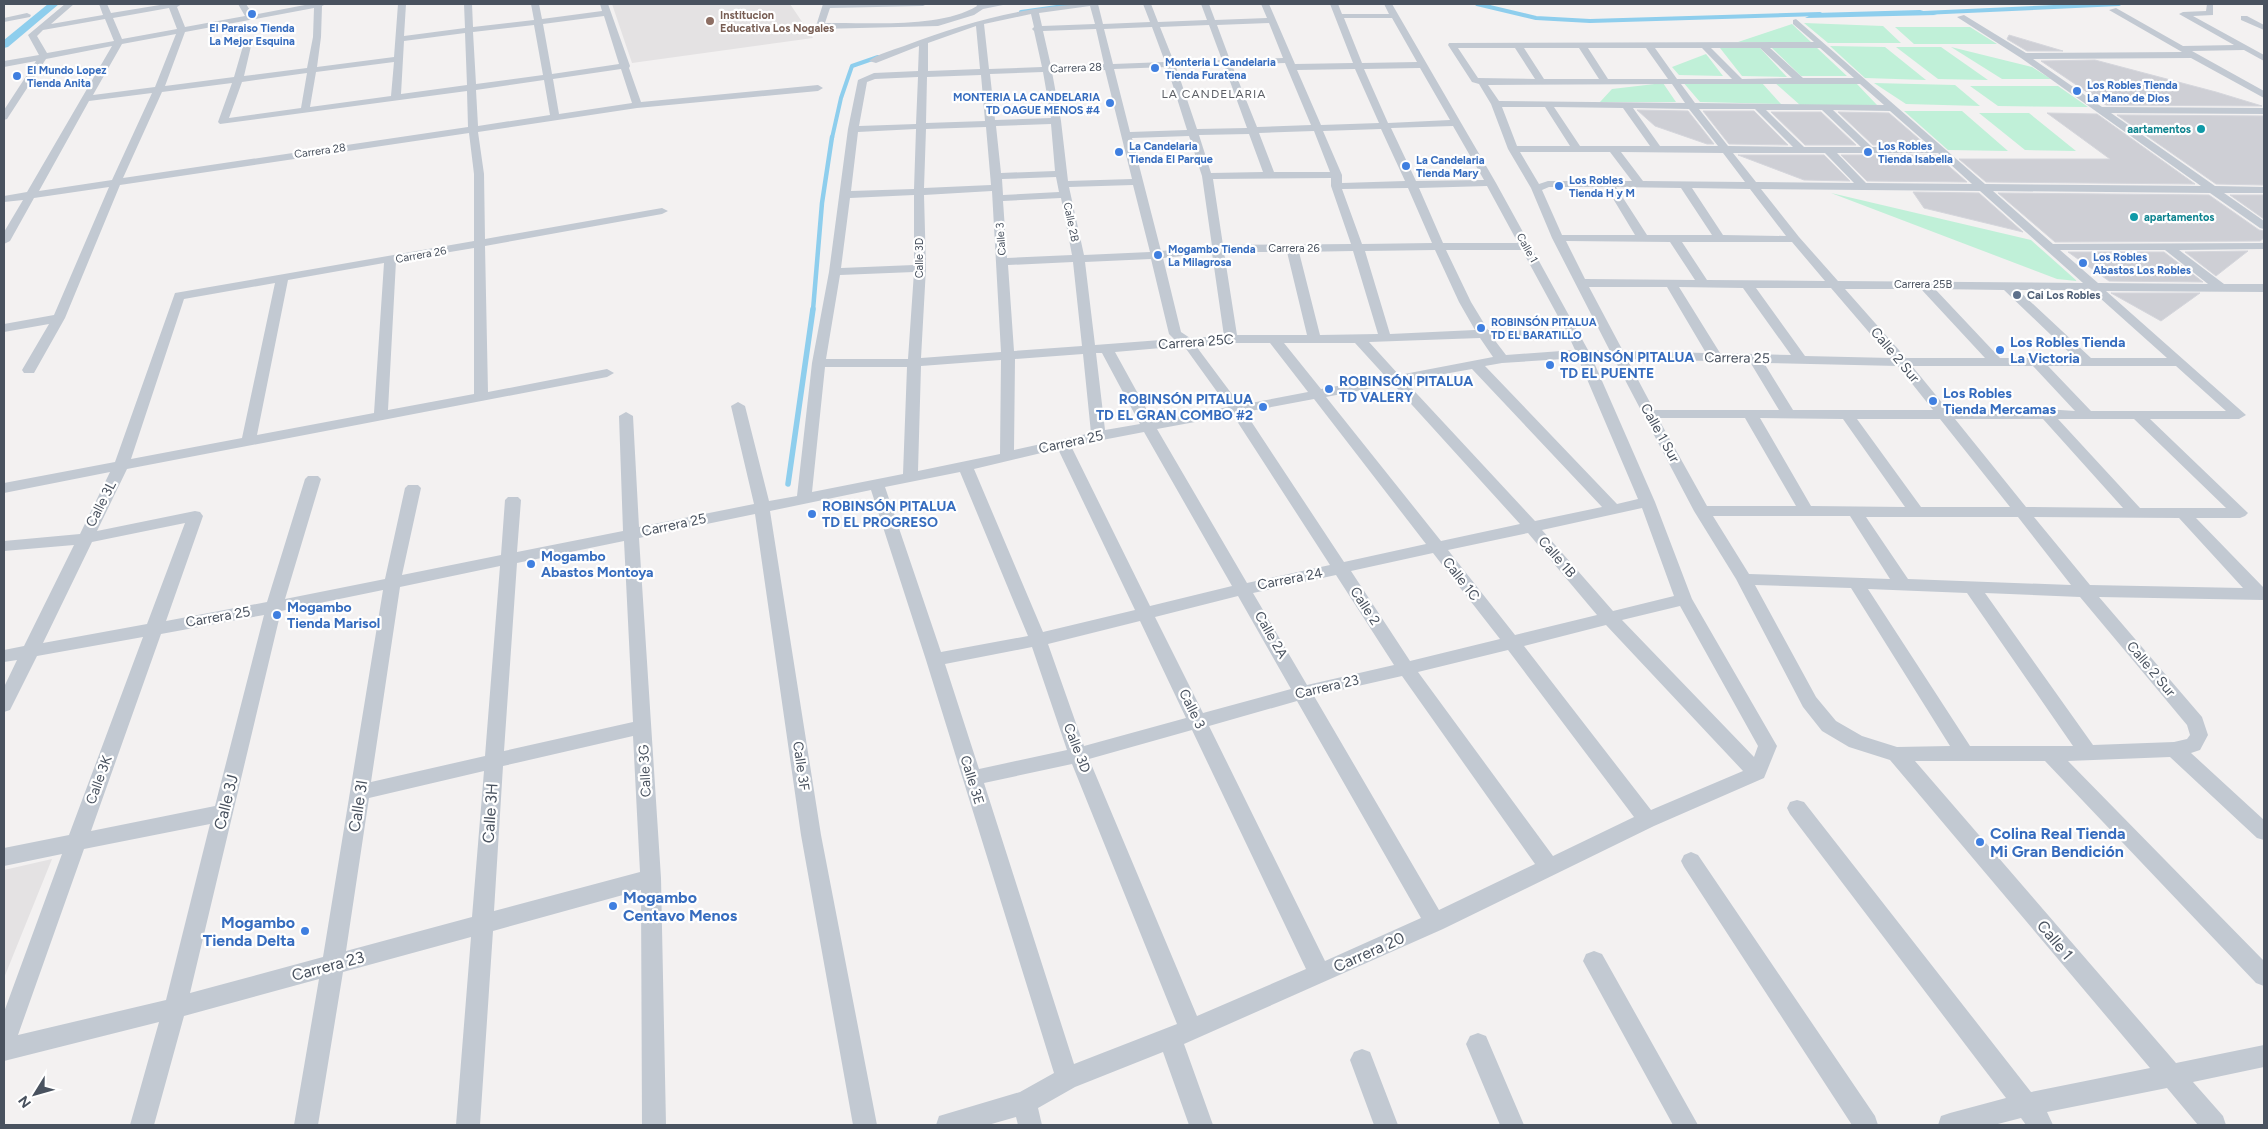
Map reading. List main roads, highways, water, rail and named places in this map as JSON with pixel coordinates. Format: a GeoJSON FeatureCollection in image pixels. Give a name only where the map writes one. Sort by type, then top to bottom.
{"type":"FeatureCollection","features":[{"type":"Feature","properties":{"kind":"water"},"geometry":{"type":"Polygon","coordinates":[[[1920,10],[1937,15],[1805,18],[1815,13],[1920,10]]]}},
{"type":"Feature","properties":{"kind":"waterway"},"geometry":{"type":"LineString","coordinates":[[4,45],[54,4]]}},
{"type":"Feature","properties":{"kind":"waterway"},"geometry":{"type":"LineString","coordinates":[[1021,12],[1078,4]]}},
{"type":"Feature","properties":{"kind":"waterway"},"geometry":{"type":"LineString","coordinates":[[1477,4],[1536,18],[1590,21],[1820,14]]}},
{"type":"Feature","properties":{"kind":"waterway"},"geometry":{"type":"LineString","coordinates":[[1923,13],[2119,4]]}},
{"type":"Feature","properties":{"kind":"waterway"},"geometry":{"type":"LineString","coordinates":[[832,138],[841,98],[852,66],[878,57]]}},
{"type":"Feature","properties":{"kind":"waterway"},"geometry":{"type":"LineString","coordinates":[[813,310],[822,203],[832,137]]}},
{"type":"Feature","properties":{"kind":"waterway"},"geometry":{"type":"LineString","coordinates":[[788,484],[813,309]]}},
{"type":"Feature","properties":{"kind":"place","name":"El Paraiso Tienda La Mejor Esquina"},"geometry":{"type":"Point","coordinates":[252,14]}},
{"type":"Feature","properties":{"kind":"place","name":"Institucion Educativa Los Nogales"},"geometry":{"type":"Point","coordinates":[710,21]}},
{"type":"Feature","properties":{"kind":"place","name":"Monteria L Candelaria Tienda Furatena"},"geometry":{"type":"Point","coordinates":[1155,68]}},
{"type":"Feature","properties":{"kind":"place","name":"El Mundo Lopez Tienda Anita"},"geometry":{"type":"Point","coordinates":[17,76]}},
{"type":"Feature","properties":{"kind":"place","name":"Los Robles Tienda La Mano de Dios"},"geometry":{"type":"Point","coordinates":[2077,91]}},
{"type":"Feature","properties":{"kind":"place","name":"MONTERIA LA CANDELARIA TD OAGUE MENOS #4"},"geometry":{"type":"Point","coordinates":[1110,103]}},
{"type":"Feature","properties":{"kind":"place","name":"aartamentos"},"geometry":{"type":"Point","coordinates":[2201,129]}},
{"type":"Feature","properties":{"kind":"place","name":"La Candelaria Tienda El Parque"},"geometry":{"type":"Point","coordinates":[1119,152]}},
{"type":"Feature","properties":{"kind":"place","name":"Los Robles Tienda Isabella"},"geometry":{"type":"Point","coordinates":[1868,152]}},
{"type":"Feature","properties":{"kind":"place","name":"La Candelaria Tienda Mary"},"geometry":{"type":"Point","coordinates":[1406,166]}},
{"type":"Feature","properties":{"kind":"place","name":"Los Robles Tienda H y M"},"geometry":{"type":"Point","coordinates":[1559,186]}},
{"type":"Feature","properties":{"kind":"place","name":"apartamentos"},"geometry":{"type":"Point","coordinates":[2134,217]}},
{"type":"Feature","properties":{"kind":"place","name":"Mogambo Tienda La Milagrosa"},"geometry":{"type":"Point","coordinates":[1158,255]}},
{"type":"Feature","properties":{"kind":"place","name":"Los Robles Abastos Los Robles"},"geometry":{"type":"Point","coordinates":[2083,263]}},
{"type":"Feature","properties":{"kind":"place","name":"Cai Los Robles"},"geometry":{"type":"Point","coordinates":[2017,295]}},
{"type":"Feature","properties":{"kind":"place","name":"ROBINSÓN PITALUA TD EL BARATILLO"},"geometry":{"type":"Point","coordinates":[1481,328]}},
{"type":"Feature","properties":{"kind":"place","name":"Los Robles Tienda La Victoria"},"geometry":{"type":"Point","coordinates":[2000,350]}},
{"type":"Feature","properties":{"kind":"place","name":"ROBINSÓN PITALUA TD EL PUENTE"},"geometry":{"type":"Point","coordinates":[1550,365]}},
{"type":"Feature","properties":{"kind":"place","name":"ROBINSÓN PITALUA TD VALERY"},"geometry":{"type":"Point","coordinates":[1329,389]}},
{"type":"Feature","properties":{"kind":"place","name":"Los Robles Tienda Mercamas"},"geometry":{"type":"Point","coordinates":[1933,401]}},
{"type":"Feature","properties":{"kind":"place","name":"ROBINSÓN PITALUA TD EL GRAN COMBO #2"},"geometry":{"type":"Point","coordinates":[1263,407]}},
{"type":"Feature","properties":{"kind":"place","name":"ROBINSÓN PITALUA TD EL PROGRESO"},"geometry":{"type":"Point","coordinates":[812,514]}},
{"type":"Feature","properties":{"kind":"place","name":"Mogambo Abastos Montoya"},"geometry":{"type":"Point","coordinates":[531,564]}},
{"type":"Feature","properties":{"kind":"place","name":"Mogambo Tienda Marisol"},"geometry":{"type":"Point","coordinates":[277,615]}},
{"type":"Feature","properties":{"kind":"place","name":"Colina Real Tienda Mi Gran Bendición"},"geometry":{"type":"Point","coordinates":[1980,842]}},
{"type":"Feature","properties":{"kind":"place","name":"Mogambo Centavo Menos"},"geometry":{"type":"Point","coordinates":[613,906]}},
{"type":"Feature","properties":{"kind":"place","name":"Mogambo Tienda Delta"},"geometry":{"type":"Point","coordinates":[305,931]}},
{"type":"Feature","properties":{"kind":"district","name":"LA CANDELARIA"},"geometry":{"type":"Point","coordinates":[1214,94]}}]}
